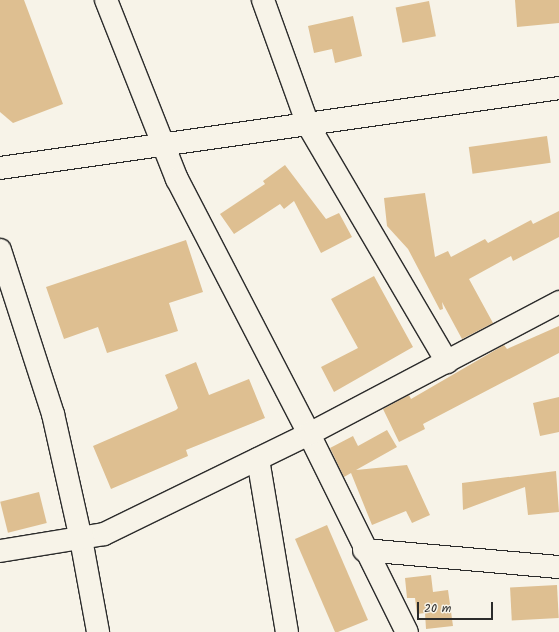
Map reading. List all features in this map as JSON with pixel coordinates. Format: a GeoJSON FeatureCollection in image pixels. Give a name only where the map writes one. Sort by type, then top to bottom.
{"type":"FeatureCollection","features":[{"type":"Feature","properties":{"kind":"street"},"geometry":{"type":"LineString","coordinates":[[106,0],[177,179],[309,434],[364,550],[407,632]]}},
{"type":"Feature","properties":{"kind":"street"},"geometry":{"type":"LineString","coordinates":[[263,0],[308,125],[447,362]]}},
{"type":"Feature","properties":{"kind":"street"},"geometry":{"type":"LineString","coordinates":[[0,168],[559,88]]}},
{"type":"Feature","properties":{"kind":"street"},"geometry":{"type":"LineString","coordinates":[[0,250],[53,414],[81,539],[98,632]]}},
{"type":"Feature","properties":{"kind":"street"},"geometry":{"type":"LineString","coordinates":[[0,551],[81,539],[104,534],[309,434],[559,302]]}},
{"type":"Feature","properties":{"kind":"street"},"geometry":{"type":"LineString","coordinates":[[258,459],[286,632]]}},
{"type":"Feature","properties":{"kind":"street"},"geometry":{"type":"LineString","coordinates":[[364,550],[559,567]]}},
{"type":"Feature","properties":{"kind":"building"},"geometry":{"type":"Polygon","coordinates":[[[0,0],[24,0],[63,104],[13,123],[0,112],[0,0]]]}},
{"type":"Feature","properties":{"kind":"building"},"geometry":{"type":"Polygon","coordinates":[[[515,0],[559,0],[559,23],[517,27],[515,0]]]}},
{"type":"Feature","properties":{"kind":"building"},"geometry":{"type":"Polygon","coordinates":[[[429,1],[436,36],[402,43],[396,7],[429,1]]]}},
{"type":"Feature","properties":{"kind":"building"},"geometry":{"type":"Polygon","coordinates":[[[353,16],[362,56],[335,63],[332,49],[314,53],[308,26],[353,16]]]}},
{"type":"Feature","properties":{"kind":"building"},"geometry":{"type":"Polygon","coordinates":[[[547,136],[551,163],[473,174],[469,147],[547,136]]]}},
{"type":"Feature","properties":{"kind":"building"},"geometry":{"type":"Polygon","coordinates":[[[285,165],[326,219],[339,213],[352,237],[321,253],[294,201],[284,209],[280,204],[234,234],[220,214],[265,184],[263,181],[285,165]]]}},
{"type":"Feature","properties":{"kind":"building"},"geometry":{"type":"Polygon","coordinates":[[[425,193],[435,257],[448,251],[451,257],[485,239],[488,243],[531,220],[533,224],[559,211],[559,237],[513,261],[511,256],[469,279],[493,323],[462,339],[442,302],[443,309],[440,310],[408,249],[387,226],[384,198],[425,193]]]}},
{"type":"Feature","properties":{"kind":"building"},"geometry":{"type":"Polygon","coordinates":[[[186,240],[203,292],[169,303],[178,331],[107,353],[98,327],[64,339],[46,287],[186,240]]]}},
{"type":"Feature","properties":{"kind":"building"},"geometry":{"type":"Polygon","coordinates":[[[374,276],[413,347],[334,392],[321,367],[358,348],[331,299],[374,276]]]}},
{"type":"Feature","properties":{"kind":"building"},"geometry":{"type":"Polygon","coordinates":[[[559,326],[559,353],[423,424],[425,429],[399,442],[383,409],[409,395],[411,399],[504,345],[507,349],[559,326]]]}},
{"type":"Feature","properties":{"kind":"building"},"geometry":{"type":"Polygon","coordinates":[[[196,362],[209,395],[249,379],[265,418],[186,450],[188,456],[111,489],[93,446],[176,410],[178,408],[165,375],[196,362]]]}},
{"type":"Feature","properties":{"kind":"building"},"geometry":{"type":"Polygon","coordinates":[[[559,397],[559,432],[540,436],[533,403],[559,397]]]}},
{"type":"Feature","properties":{"kind":"building"},"geometry":{"type":"Polygon","coordinates":[[[387,430],[397,447],[356,470],[407,465],[430,515],[412,523],[406,511],[372,525],[351,473],[344,477],[330,448],[353,436],[358,446],[387,430]]]}},
{"type":"Feature","properties":{"kind":"building"},"geometry":{"type":"Polygon","coordinates":[[[556,471],[559,512],[528,515],[525,487],[463,510],[462,483],[556,471]]]}},
{"type":"Feature","properties":{"kind":"building"},"geometry":{"type":"Polygon","coordinates":[[[39,492],[47,523],[8,533],[0,502],[39,492]]]}},
{"type":"Feature","properties":{"kind":"building"},"geometry":{"type":"Polygon","coordinates":[[[327,525],[368,620],[338,632],[335,632],[295,539],[327,525]]]}},
{"type":"Feature","properties":{"kind":"building"},"geometry":{"type":"Polygon","coordinates":[[[431,575],[433,592],[448,590],[453,626],[426,629],[425,613],[417,614],[415,598],[407,598],[405,578],[431,575]]]}},
{"type":"Feature","properties":{"kind":"building"},"geometry":{"type":"Polygon","coordinates":[[[557,585],[559,618],[512,620],[510,587],[557,585]]]}}]}
